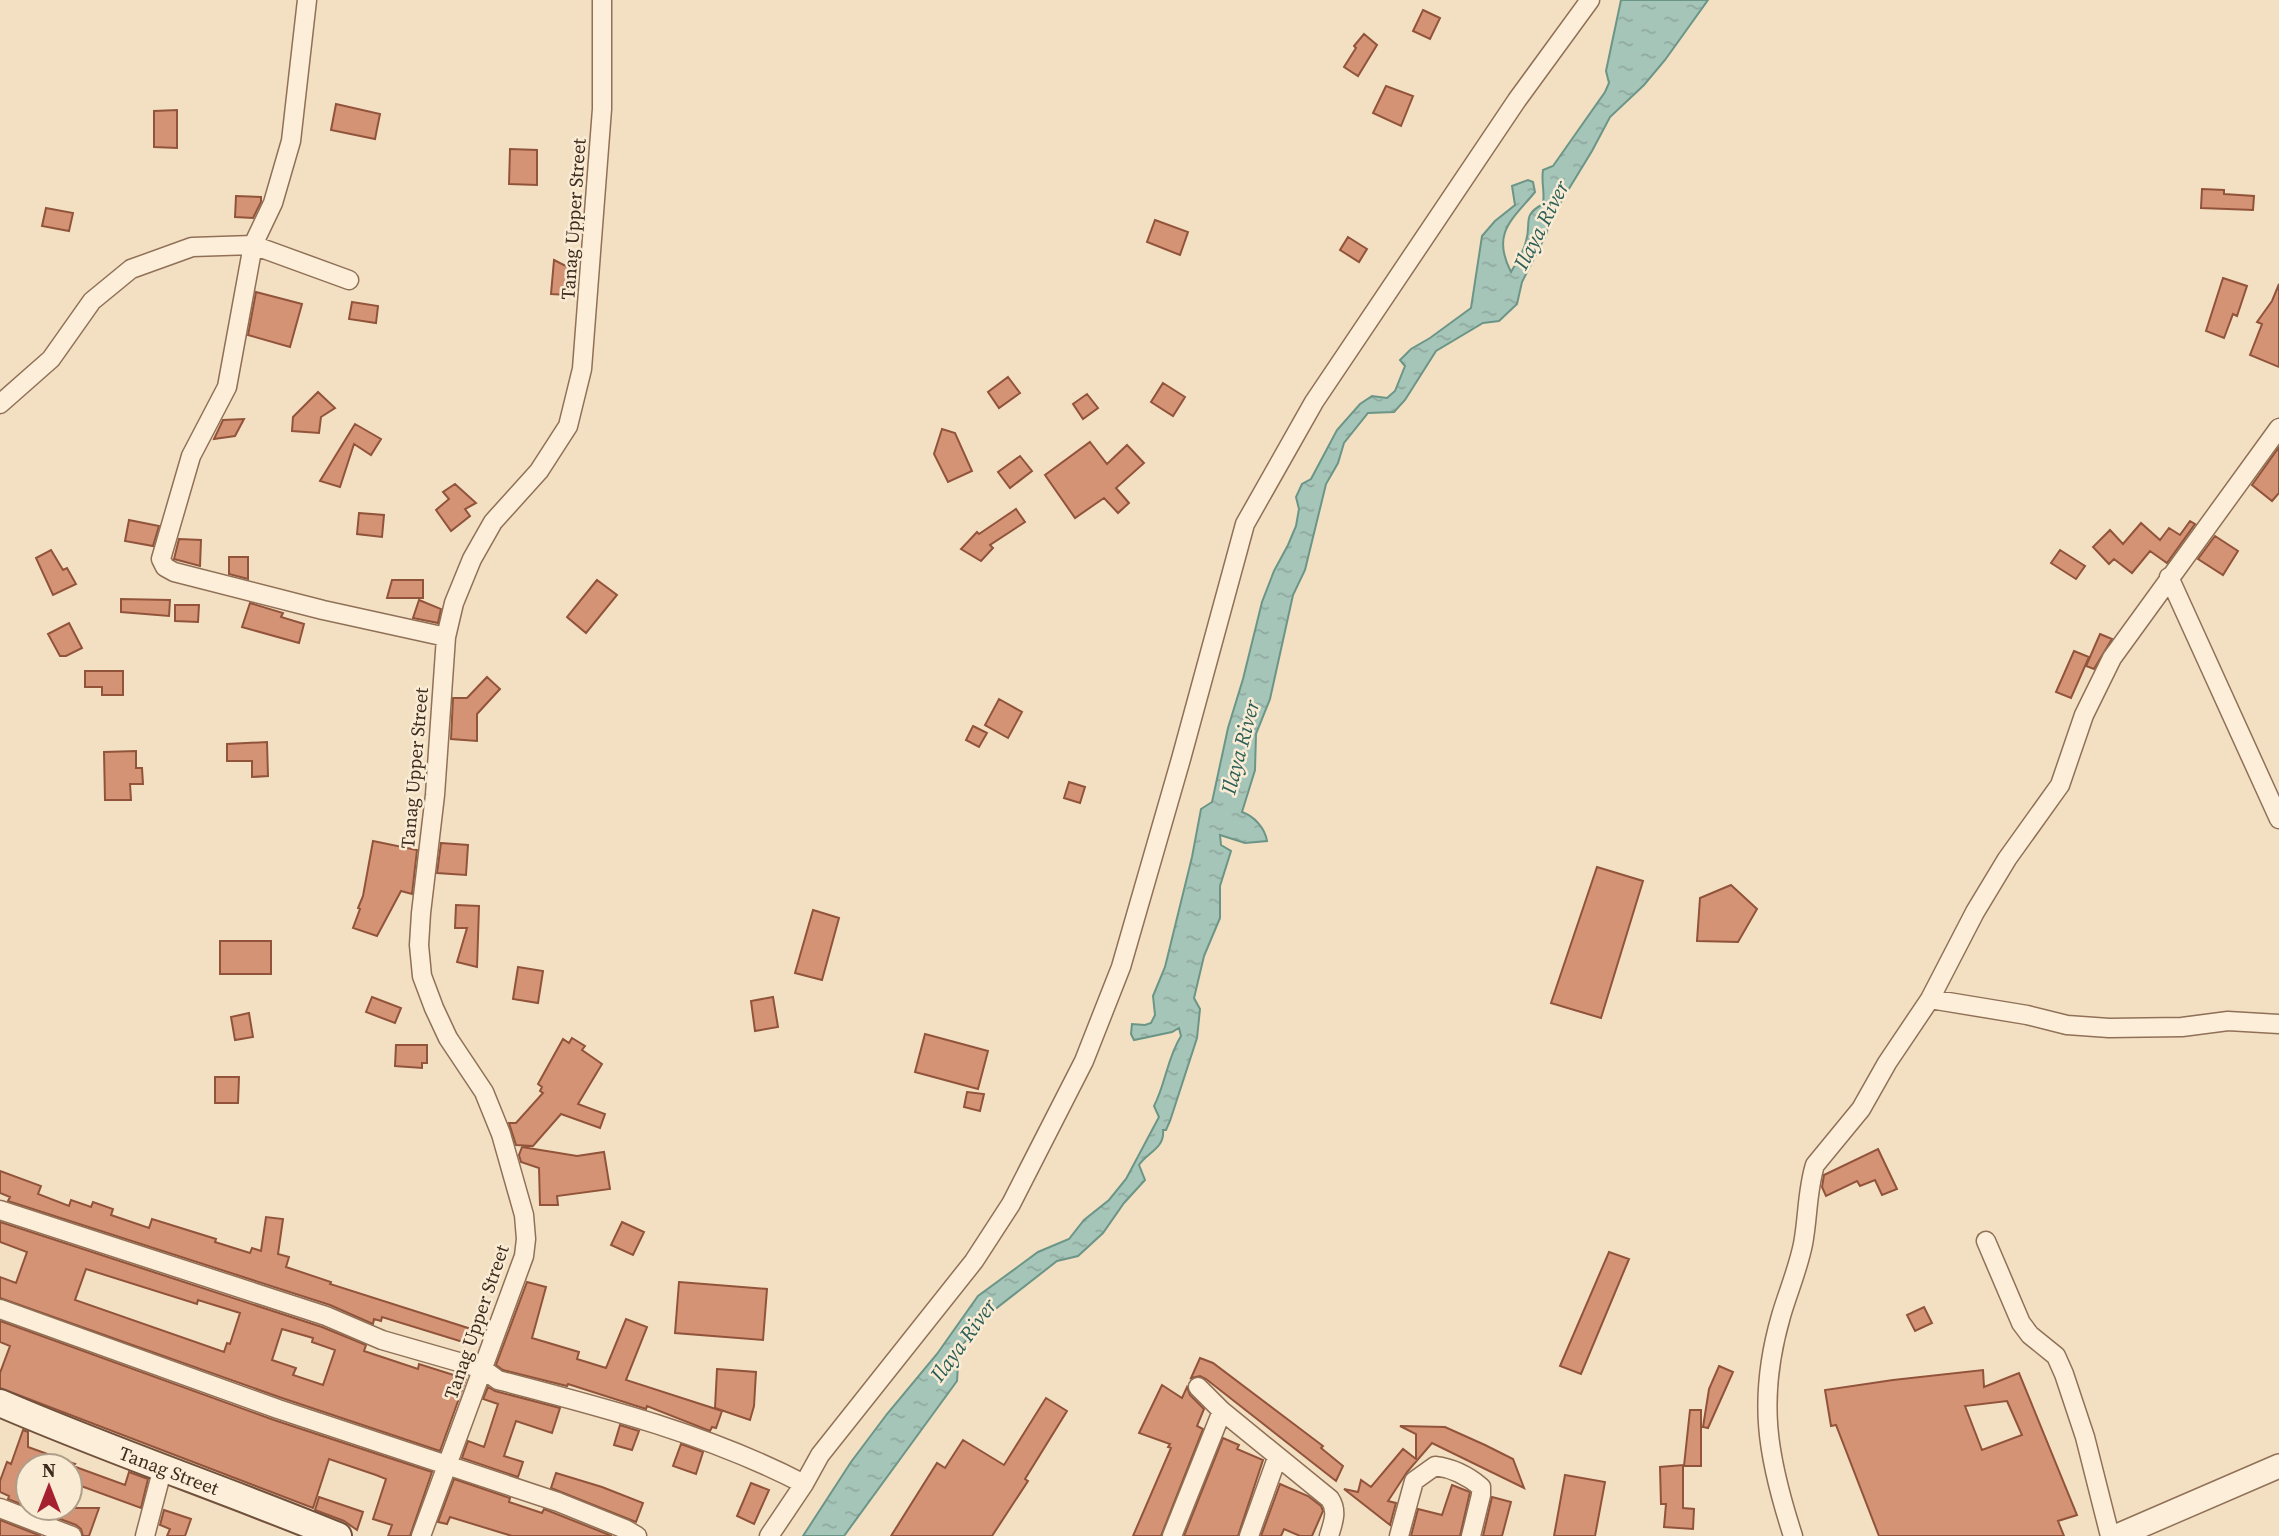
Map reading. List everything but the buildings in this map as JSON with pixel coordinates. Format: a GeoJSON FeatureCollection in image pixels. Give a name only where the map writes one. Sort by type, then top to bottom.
{"type":"FeatureCollection","features":[{"type":"Feature","properties":{"kind":"main road","name":"Tanag Street"},"geometry":{"type":"LineString","coordinates":[[0,1403],[59,1429],[338,1536]]}},
{"type":"Feature","properties":{"kind":"street"},"geometry":{"type":"LineString","coordinates":[[307,0],[291,141],[273,203],[253,245],[227,387],[191,456],[161,559],[164,568],[323,610],[446,637]]}},
{"type":"Feature","properties":{"kind":"street","name":"Tanag Upper Street"},"geometry":{"type":"LineString","coordinates":[[421,1536],[524,1256],[526,1239],[518,1190],[501,1134],[484,1092],[448,1038],[422,976],[419,945],[421,913],[435,795],[446,637],[454,603],[472,559],[493,522],[539,471],[568,426],[579,380],[587,319],[602,109],[602,0]]}},
{"type":"Feature","properties":{"kind":"street"},"geometry":{"type":"LineString","coordinates":[[769,1536],[820,1455],[974,1261],[993,1233],[1011,1204],[1084,1061],[1121,967],[1245,524],[1314,402],[1517,100],[1590,0]]}},
{"type":"Feature","properties":{"kind":"street"},"geometry":{"type":"LineString","coordinates":[[0,404],[51,359],[92,302],[131,269],[192,247],[253,245],[349,280]]}},
{"type":"Feature","properties":{"kind":"street"},"geometry":{"type":"LineString","coordinates":[[1793,1536],[1781,1499],[1768,1439],[1766,1401],[1770,1365],[1781,1316],[1803,1244],[1811,1176],[1815,1165],[1861,1109],[1887,1063],[1930,999],[1975,912],[2007,859],[2060,785],[2084,715],[2112,658],[2279,428]]}},
{"type":"Feature","properties":{"kind":"street"},"geometry":{"type":"LineString","coordinates":[[2169,577],[2279,819]]}},
{"type":"Feature","properties":{"kind":"street"},"geometry":{"type":"LineString","coordinates":[[1930,999],[2027,1015],[2067,1025],[2109,1028],[2182,1027],[2228,1021],[2279,1024]]}},
{"type":"Feature","properties":{"kind":"street"},"geometry":{"type":"LineString","coordinates":[[0,1210],[326,1316],[382,1340],[483,1369],[498,1380],[655,1424],[763,1464],[804,1484]]}},
{"type":"Feature","properties":{"kind":"street"},"geometry":{"type":"LineString","coordinates":[[1986,1241],[2021,1323],[2030,1335],[2056,1356],[2064,1374],[2085,1437],[2110,1536]]}},
{"type":"Feature","properties":{"kind":"street"},"geometry":{"type":"LineString","coordinates":[[0,1309],[278,1409],[558,1502],[615,1524],[636,1536]]}},
{"type":"Feature","properties":{"kind":"street"},"geometry":{"type":"LineString","coordinates":[[1198,1387],[1222,1411],[1331,1499],[1335,1506],[1335,1516],[1329,1536]]}},
{"type":"Feature","properties":{"kind":"street"},"geometry":{"type":"LineString","coordinates":[[1172,1536],[1222,1411]]}},
{"type":"Feature","properties":{"kind":"street"},"geometry":{"type":"LineString","coordinates":[[1249,1536],[1278,1458]]}},
{"type":"Feature","properties":{"kind":"street"},"geometry":{"type":"LineString","coordinates":[[1399,1536],[1414,1481],[1435,1466],[1472,1479],[1481,1487],[1471,1536]]}},
{"type":"Feature","properties":{"kind":"street"},"geometry":{"type":"LineString","coordinates":[[2118,1536],[2279,1466]]}},
{"type":"Feature","properties":{"kind":"street"},"geometry":{"type":"LineString","coordinates":[[145,1536],[163,1467]]}},
{"type":"Feature","properties":{"kind":"street"},"geometry":{"type":"LineString","coordinates":[[0,1508],[72,1536]]}},
{"type":"Feature","properties":{"kind":"water","name":"Ilaya River"},"geometry":{"type":"Polygon","coordinates":[[[1621,0],[1708,0],[1665,60],[1644,85],[1610,117],[1548,223],[1547,233],[1522,282],[1517,304],[1499,321],[1483,323],[1436,351],[1405,400],[1394,412],[1368,413],[1344,443],[1338,463],[1326,484],[1305,570],[1293,595],[1270,699],[1256,734],[1255,770],[1242,812],[1258,823],[1267,841],[1245,843],[1220,835],[1221,845],[1231,851],[1220,886],[1220,918],[1204,956],[1194,998],[1200,1009],[1197,1038],[1161,1141],[1139,1165],[1145,1180],[1124,1203],[1103,1233],[1078,1256],[1057,1261],[980,1321],[959,1350],[957,1381],[844,1536],[803,1536],[851,1462],[937,1354],[978,1296],[1038,1252],[1069,1239],[1084,1220],[1109,1200],[1126,1179],[1159,1117],[1154,1106],[1181,1036],[1179,1028],[1134,1040],[1131,1034],[1132,1024],[1151,1023],[1155,1015],[1153,996],[1165,967],[1201,809],[1212,802],[1228,728],[1262,602],[1296,526],[1299,509],[1296,497],[1302,484],[1311,479],[1337,430],[1360,404],[1372,396],[1387,398],[1395,391],[1405,366],[1400,360],[1411,349],[1471,308],[1482,236],[1515,205],[1512,186],[1528,180],[1533,182],[1535,192],[1512,219],[1504,237],[1505,259],[1511,272],[1525,245],[1528,220],[1532,212],[1543,204],[1543,170],[1553,166],[1609,83],[1606,71],[1621,0]]]}}]}
